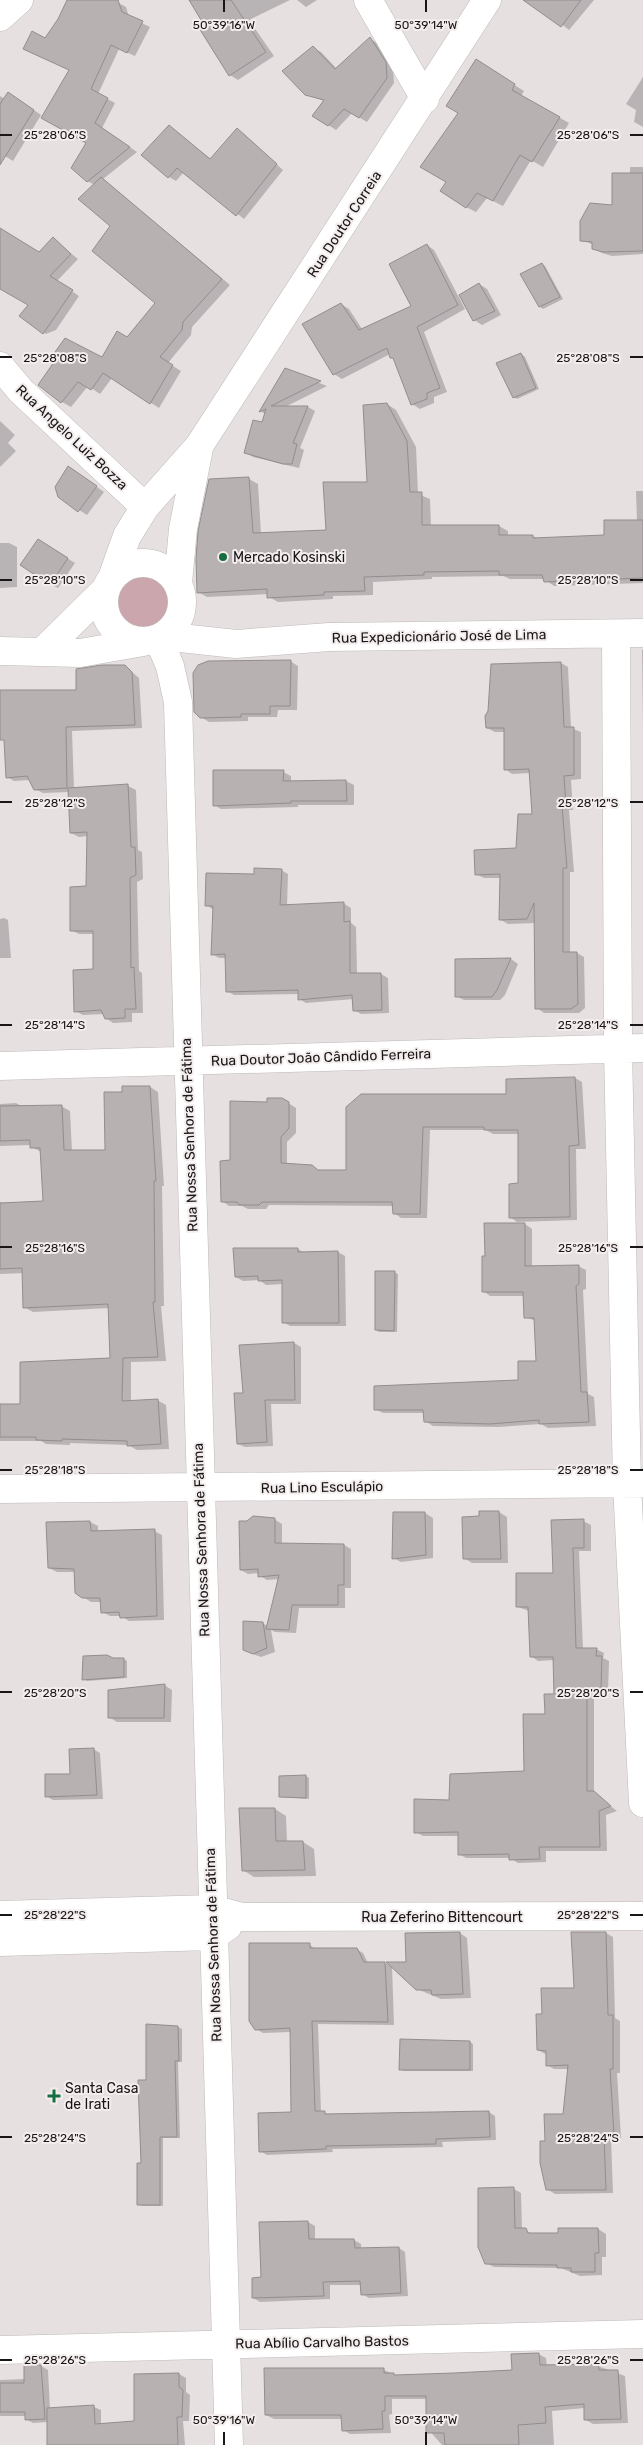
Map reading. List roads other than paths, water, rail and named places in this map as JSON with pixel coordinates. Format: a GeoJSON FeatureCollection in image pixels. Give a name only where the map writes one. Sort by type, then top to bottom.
{"type":"FeatureCollection","features":[{"type":"Feature","properties":{"kind":"street"},"geometry":{"type":"LineString","coordinates":[[368,0],[425,99]]}},
{"type":"Feature","properties":{"kind":"street","name":"Rua Doutor Correia"},"geometry":{"type":"LineString","coordinates":[[109,583],[128,536],[145,506],[200,446],[487,0]]}},
{"type":"Feature","properties":{"kind":"street","name":"Rua Angelo Luiz Bozza"},"geometry":{"type":"LineString","coordinates":[[0,366],[21,391],[145,506]]}},
{"type":"Feature","properties":{"kind":"street","name":"Rua Doutor Correia"},"geometry":{"type":"LineString","coordinates":[[180,596],[183,529],[200,446]]}},
{"type":"Feature","properties":{"kind":"street"},"geometry":{"type":"LineString","coordinates":[[42,652],[121,569],[133,564],[146,563],[158,566],[169,572],[180,596],[236,644]]}},
{"type":"Feature","properties":{"kind":"street"},"geometry":{"type":"LineString","coordinates":[[109,583],[104,601],[105,614],[111,625],[120,634],[154,639],[178,621],[180,596]]}},
{"type":"Feature","properties":{"kind":"street","name":"Rua Expedicionário José de Lima"},"geometry":{"type":"LineString","coordinates":[[0,652],[80,653],[154,639],[236,644],[329,637],[643,633]]}},
{"type":"Feature","properties":{"kind":"street"},"geometry":{"type":"LineString","coordinates":[[616,634],[631,1048],[635,1484],[643,1803]]}},
{"type":"Feature","properties":{"kind":"street","name":"Rua Nossa Senhora de Fátima"},"geometry":{"type":"LineString","coordinates":[[154,639],[170,666],[178,702],[187,1061],[229,2445]]}},
{"type":"Feature","properties":{"kind":"street","name":"Rua Doutor João Cândido Ferreira"},"geometry":{"type":"LineString","coordinates":[[0,1066],[631,1048]]}},
{"type":"Feature","properties":{"kind":"street","name":"Rua Lino Esculápio"},"geometry":{"type":"LineString","coordinates":[[0,1489],[635,1484]]}},
{"type":"Feature","properties":{"kind":"street","name":"Rua Zeferino Bittencourt"},"geometry":{"type":"LineString","coordinates":[[0,1916],[212,1909],[242,1918],[643,1916]]}},
{"type":"Feature","properties":{"kind":"street"},"geometry":{"type":"LineString","coordinates":[[0,1942],[213,1936],[242,1918]]}},
{"type":"Feature","properties":{"kind":"street","name":"Rua Abílio Carvalho Bastos"},"geometry":{"type":"LineString","coordinates":[[0,2350],[643,2334]]}},
{"type":"Feature","properties":{"kind":"place","name":"Mercado Kosinski"},"geometry":{"type":"Point","coordinates":[223,557]}},
{"type":"Feature","properties":{"kind":"place","name":"Santa Casa de Irati"},"geometry":{"type":"Point","coordinates":[54,2096]}}]}
